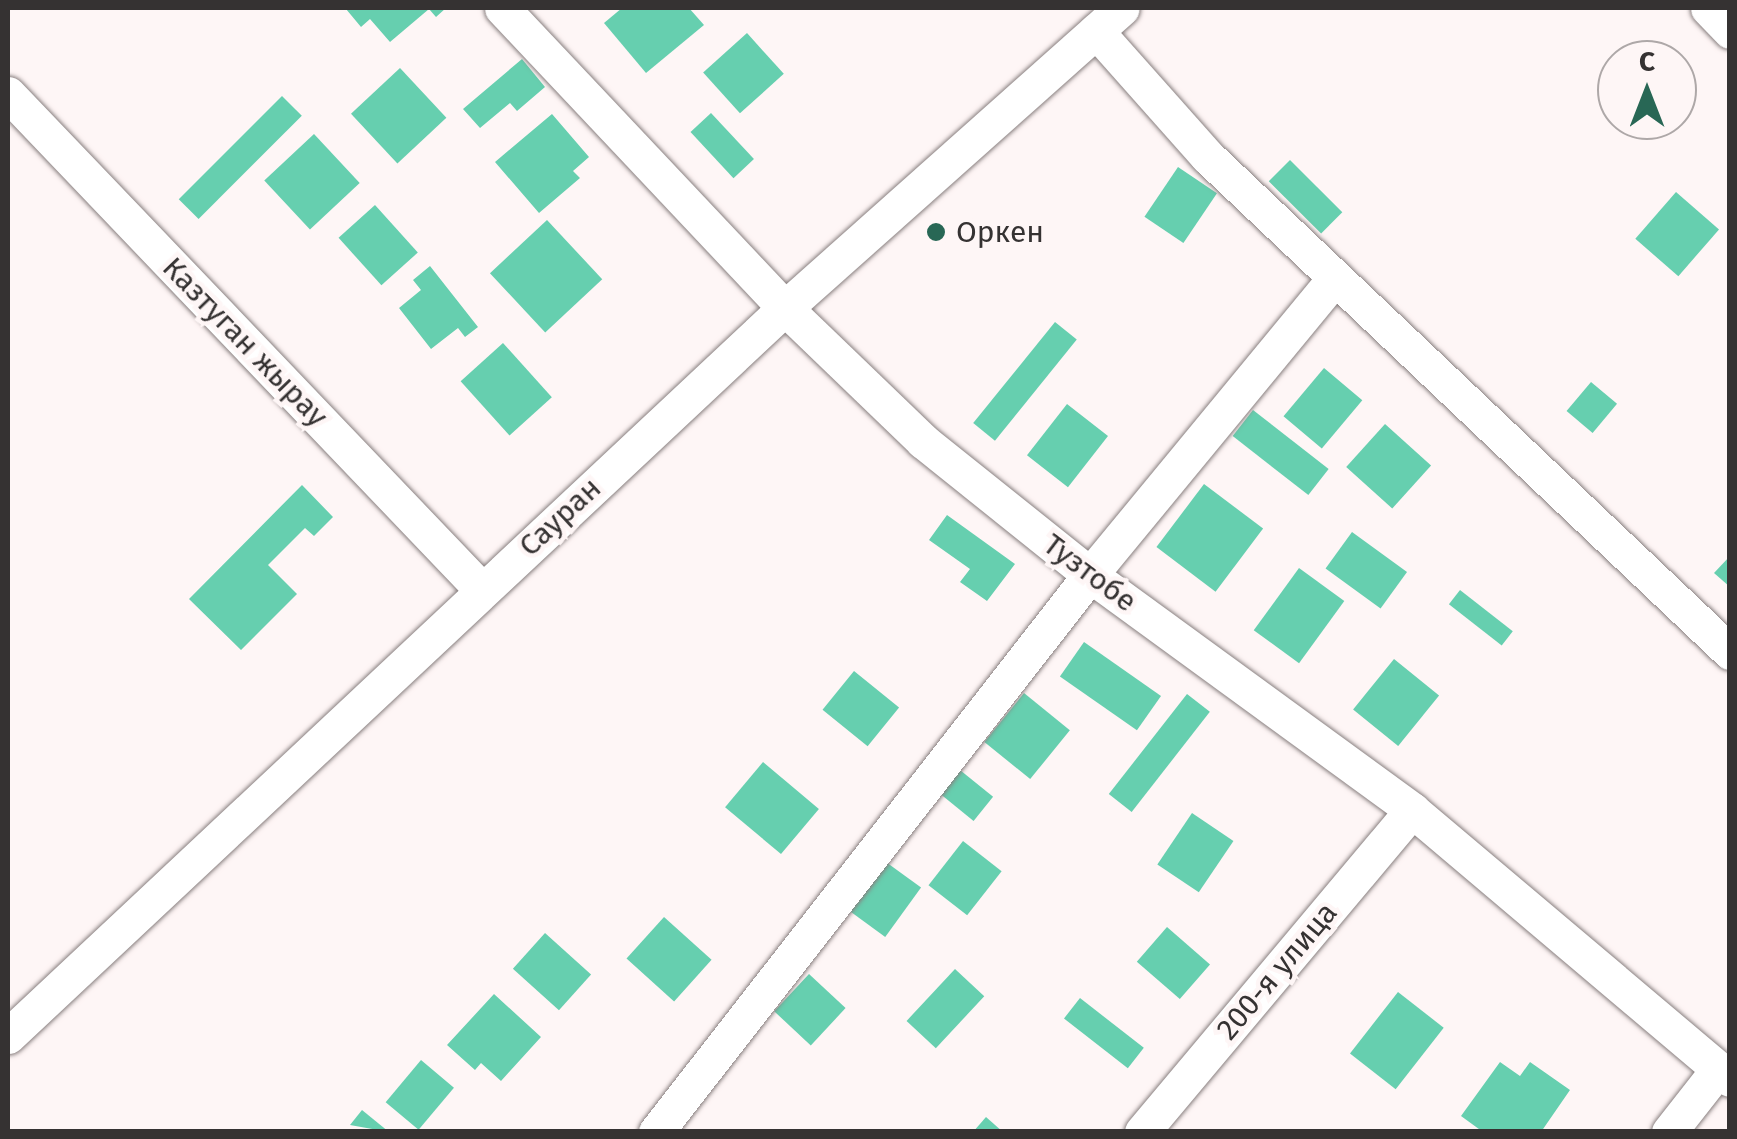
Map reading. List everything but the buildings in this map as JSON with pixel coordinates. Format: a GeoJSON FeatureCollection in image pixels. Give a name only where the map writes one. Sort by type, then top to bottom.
{"type":"FeatureCollection","features":[{"type":"Feature","properties":{"kind":"street","name":"Тузтобе"},"geometry":{"type":"LineString","coordinates":[[502,8],[785,308],[923,441],[1090,575],[1412,810],[1722,1075]]}},
{"type":"Feature","properties":{"kind":"street"},"geometry":{"type":"LineString","coordinates":[[1708,8],[1730,32]]}},
{"type":"Feature","properties":{"kind":"street","name":"Сауран"},"geometry":{"type":"LineString","coordinates":[[8,1036],[785,308],[1109,19]]}},
{"type":"Feature","properties":{"kind":"street"},"geometry":{"type":"LineString","coordinates":[[1109,19],[1207,156],[1730,652]]}},
{"type":"Feature","properties":{"kind":"street","name":"Казтуган жырау"},"geometry":{"type":"LineString","coordinates":[[8,94],[482,590]]}},
{"type":"Feature","properties":{"kind":"street"},"geometry":{"type":"LineString","coordinates":[[656,1132],[1090,575],[1335,278]]}},
{"type":"Feature","properties":{"kind":"street","name":"200-я улица"},"geometry":{"type":"LineString","coordinates":[[1142,1132],[1412,810]]}},
{"type":"Feature","properties":{"kind":"street"},"geometry":{"type":"LineString","coordinates":[[1669,1132],[1722,1075]]}},
{"type":"Feature","properties":{"kind":"place","name":"Оркен"},"geometry":{"type":"Point","coordinates":[936,232]}}]}
